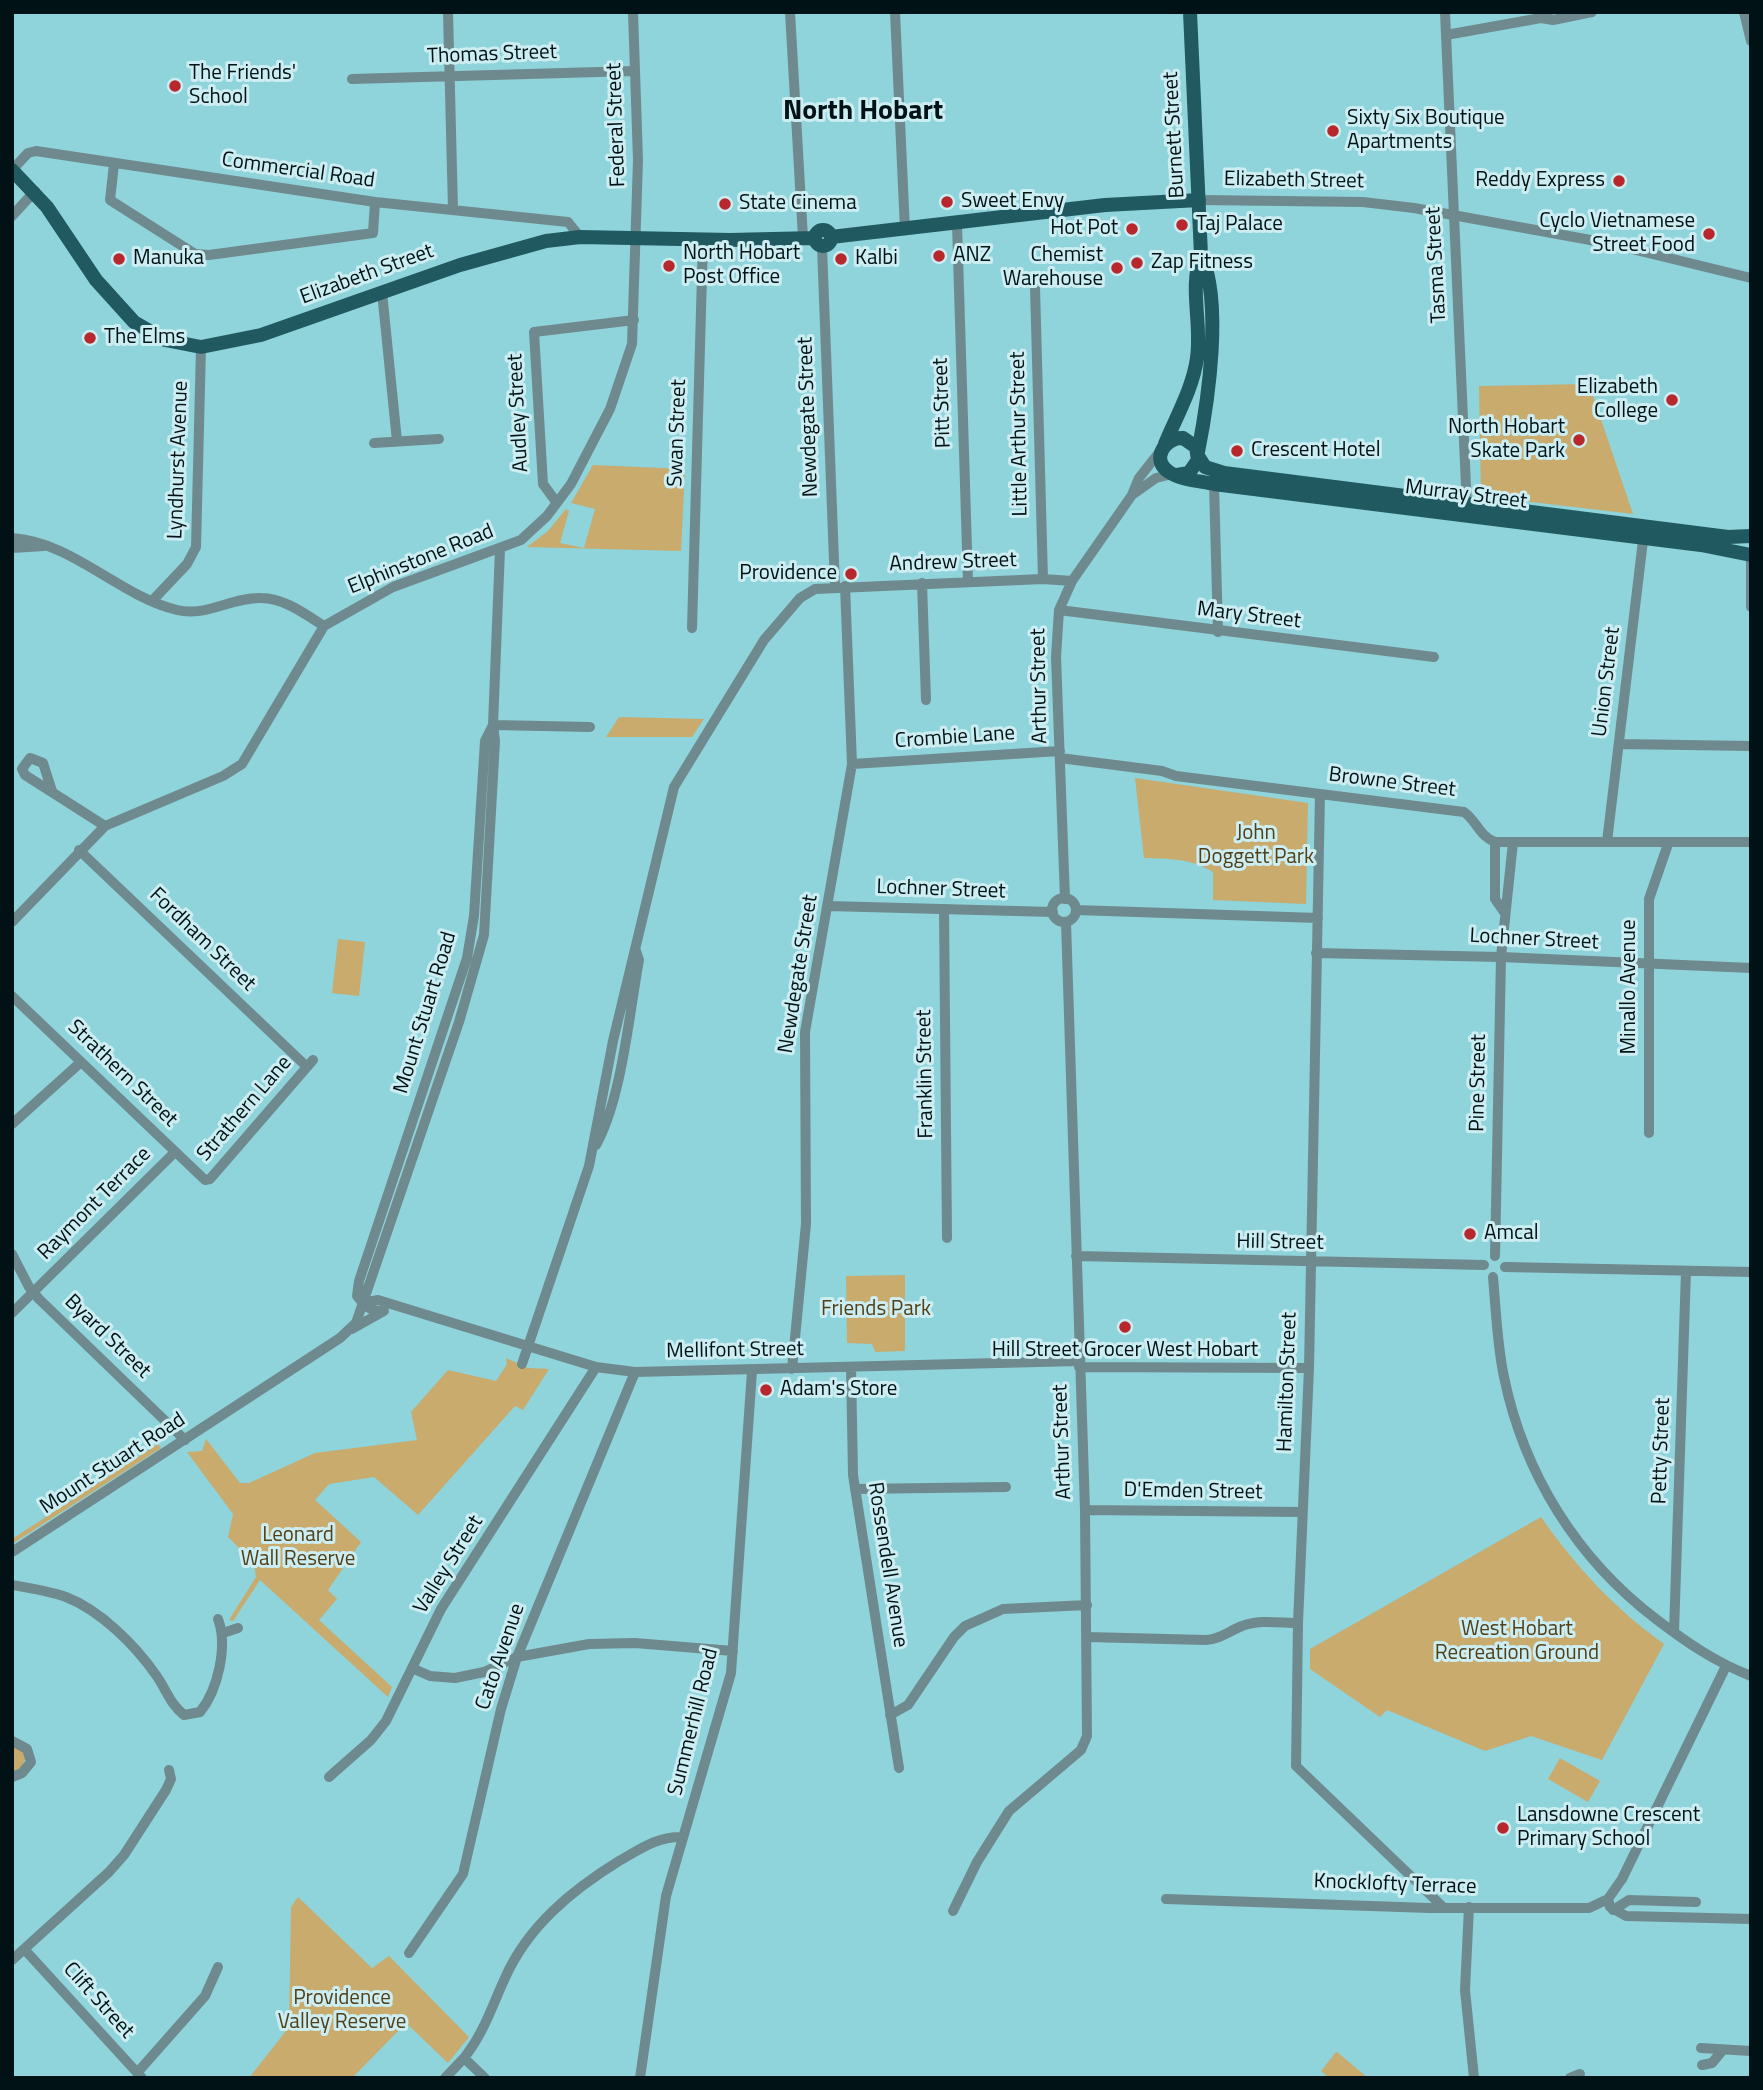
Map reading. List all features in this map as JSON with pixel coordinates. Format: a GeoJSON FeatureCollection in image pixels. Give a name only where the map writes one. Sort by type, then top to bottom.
{"type":"FeatureCollection","features":[{"type":"Feature","properties":{"kind":"main road","name":"Burnett Street"},"geometry":{"type":"LineString","coordinates":[[1163,447],[1192,377],[1197,358],[1195,271],[1201,255],[1190,12]]}},
{"type":"Feature","properties":{"kind":"main road","name":"Elizabeth Street"},"geometry":{"type":"LineString","coordinates":[[12,170],[35,191],[96,280],[134,322],[165,340],[201,347],[261,335],[460,265],[546,241],[580,237],[818,240],[1105,205],[1199,200]]}},
{"type":"Feature","properties":{"kind":"main road","name":"Burnett Street"},"geometry":{"type":"LineString","coordinates":[[1198,454],[1212,363],[1208,270],[1201,255]]}},
{"type":"Feature","properties":{"kind":"main road"},"geometry":{"type":"LineString","coordinates":[[1183,438],[1194,444],[1198,454],[1192,470],[1175,475],[1161,461],[1163,447],[1171,439],[1183,438]]}},
{"type":"Feature","properties":{"kind":"main road","name":"Murray Street"},"geometry":{"type":"LineString","coordinates":[[1198,454],[1205,467],[1224,473],[1467,510]]}},
{"type":"Feature","properties":{"kind":"main road","name":"Murray Street"},"geometry":{"type":"LineString","coordinates":[[1175,475],[1214,484],[1467,510],[1644,532],[1751,536]]}},
{"type":"Feature","properties":{"kind":"main road","name":"Murray Street"},"geometry":{"type":"LineString","coordinates":[[1644,532],[1751,555]]}},
{"type":"Feature","properties":{"kind":"street"},"geometry":{"type":"LineString","coordinates":[[448,12],[453,210]]}},
{"type":"Feature","properties":{"kind":"street","name":"Federal Street"},"geometry":{"type":"LineString","coordinates":[[633,12],[638,237]]}},
{"type":"Feature","properties":{"kind":"street","name":"Newdegate Street"},"geometry":{"type":"LineString","coordinates":[[790,12],[818,240],[852,764],[805,1032],[806,1224],[792,1369]]}},
{"type":"Feature","properties":{"kind":"street"},"geometry":{"type":"LineString","coordinates":[[895,12],[905,230]]}},
{"type":"Feature","properties":{"kind":"street","name":"Tasma Street"},"geometry":{"type":"LineString","coordinates":[[1445,12],[1467,510]]}},
{"type":"Feature","properties":{"kind":"street"},"geometry":{"type":"LineString","coordinates":[[1446,35],[1545,15],[1553,20],[1592,12]]}},
{"type":"Feature","properties":{"kind":"street"},"geometry":{"type":"LineString","coordinates":[[1747,16],[1751,41]]}},
{"type":"Feature","properties":{"kind":"street","name":"Thomas Street"},"geometry":{"type":"LineString","coordinates":[[352,79],[634,71]]}},
{"type":"Feature","properties":{"kind":"street","name":"Commercial Road"},"geometry":{"type":"LineString","coordinates":[[12,170],[31,151],[375,202],[568,222],[580,237]]}},
{"type":"Feature","properties":{"kind":"street"},"geometry":{"type":"LineString","coordinates":[[114,164],[110,200],[195,254],[209,255],[373,233],[375,202]]}},
{"type":"Feature","properties":{"kind":"street"},"geometry":{"type":"LineString","coordinates":[[12,216],[35,191]]}},
{"type":"Feature","properties":{"kind":"street","name":"Elizabeth Street"},"geometry":{"type":"LineString","coordinates":[[1199,200],[1363,202],[1453,213],[1607,243],[1751,278]]}},
{"type":"Feature","properties":{"kind":"street","name":"Pitt Street"},"geometry":{"type":"LineString","coordinates":[[957,224],[968,582]]}},
{"type":"Feature","properties":{"kind":"street","name":"Elphinstone Road"},"geometry":{"type":"LineString","coordinates":[[12,922],[105,826],[234,771],[248,754],[324,626],[393,587],[500,550],[537,527],[557,503],[610,409],[627,364],[634,320],[638,237]]}},
{"type":"Feature","properties":{"kind":"street","name":"Swan Street"},"geometry":{"type":"LineString","coordinates":[[692,628],[703,240]]}},
{"type":"Feature","properties":{"kind":"street","name":"Little Arthur Street"},"geometry":{"type":"LineString","coordinates":[[1035,287],[1043,579]]}},
{"type":"Feature","properties":{"kind":"street"},"geometry":{"type":"LineString","coordinates":[[382,292],[397,441]]}},
{"type":"Feature","properties":{"kind":"street","name":"Audley Street"},"geometry":{"type":"LineString","coordinates":[[557,503],[543,484],[534,332],[634,320]]}},
{"type":"Feature","properties":{"kind":"street","name":"Lyndhurst Avenue"},"geometry":{"type":"LineString","coordinates":[[153,600],[187,564],[196,547],[201,347]]}},
{"type":"Feature","properties":{"kind":"street"},"geometry":{"type":"LineString","coordinates":[[374,443],[439,439]]}},
{"type":"Feature","properties":{"kind":"street","name":"Arthur Street"},"geometry":{"type":"LineString","coordinates":[[1065,899],[1056,657],[1059,611],[1072,581],[1132,495],[1139,478],[1163,447]]}},
{"type":"Feature","properties":{"kind":"street","name":"Arthur Street"},"geometry":{"type":"LineString","coordinates":[[1132,495],[1156,478],[1175,475]]}},
{"type":"Feature","properties":{"kind":"street"},"geometry":{"type":"LineString","coordinates":[[1214,484],[1218,632]]}},
{"type":"Feature","properties":{"kind":"street","name":"Union Street"},"geometry":{"type":"LineString","coordinates":[[1607,842],[1644,532]]}},
{"type":"Feature","properties":{"kind":"street"},"geometry":{"type":"LineString","coordinates":[[12,538],[33,539],[174,609],[193,612],[245,600],[269,598],[324,626]]}},
{"type":"Feature","properties":{"kind":"street"},"geometry":{"type":"LineString","coordinates":[[12,548],[44,546]]}},
{"type":"Feature","properties":{"kind":"street","name":"Mount Stuart Road"},"geometry":{"type":"LineString","coordinates":[[12,1552],[350,1330],[363,1303],[358,1296],[362,1270],[467,958],[474,916],[485,741],[493,725],[499,629],[500,550]]}},
{"type":"Feature","properties":{"kind":"street"},"geometry":{"type":"LineString","coordinates":[[1751,555],[1751,607]]}},
{"type":"Feature","properties":{"kind":"street","name":"Andrew Street"},"geometry":{"type":"LineString","coordinates":[[522,1364],[593,1150],[635,948],[674,786],[764,640],[800,598],[816,589],[1043,579],[1072,581]]}},
{"type":"Feature","properties":{"kind":"street"},"geometry":{"type":"LineString","coordinates":[[922,583],[926,700]]}},
{"type":"Feature","properties":{"kind":"street","name":"Mary Street"},"geometry":{"type":"LineString","coordinates":[[1059,611],[1434,657]]}},
{"type":"Feature","properties":{"kind":"street"},"geometry":{"type":"LineString","coordinates":[[493,725],[590,727]]}},
{"type":"Feature","properties":{"kind":"street"},"geometry":{"type":"LineString","coordinates":[[1619,744],[1751,746]]}},
{"type":"Feature","properties":{"kind":"street","name":"Crombie Lane"},"geometry":{"type":"LineString","coordinates":[[852,764],[1060,754]]}},
{"type":"Feature","properties":{"kind":"street","name":"Browne Street"},"geometry":{"type":"LineString","coordinates":[[1060,754],[1162,771],[1176,776],[1267,788],[1281,787],[1464,812],[1473,818],[1487,839],[1495,842]]}},
{"type":"Feature","properties":{"kind":"street"},"geometry":{"type":"LineString","coordinates":[[52,791],[105,826]]}},
{"type":"Feature","properties":{"kind":"street","name":"Hamilton Street"},"geometry":{"type":"LineString","coordinates":[[1320,794],[1309,1368],[1298,1623],[1296,1766],[1444,1908]]}},
{"type":"Feature","properties":{"kind":"street"},"geometry":{"type":"LineString","coordinates":[[1495,842],[1751,842]]}},
{"type":"Feature","properties":{"kind":"street","name":"Pine Street"},"geometry":{"type":"LineString","coordinates":[[1495,842],[1495,899],[1504,912]]}},
{"type":"Feature","properties":{"kind":"street","name":"Pine Street"},"geometry":{"type":"LineString","coordinates":[[1495,1256],[1501,957],[1513,842]]}},
{"type":"Feature","properties":{"kind":"street","name":"Minallo Avenue"},"geometry":{"type":"LineString","coordinates":[[1649,1133],[1649,899],[1668,844]]}},
{"type":"Feature","properties":{"kind":"street","name":"Fordham Street"},"geometry":{"type":"LineString","coordinates":[[79,850],[306,1061]]}},
{"type":"Feature","properties":{"kind":"street"},"geometry":{"type":"LineString","coordinates":[[1065,899],[1071,901],[1076,910],[1072,919],[1066,922],[1056,918],[1053,912],[1056,903],[1065,899]]}},
{"type":"Feature","properties":{"kind":"street","name":"Lochner Street"},"geometry":{"type":"LineString","coordinates":[[828,906],[1053,912]]}},
{"type":"Feature","properties":{"kind":"street","name":"Franklin Street"},"geometry":{"type":"LineString","coordinates":[[944,909],[947,1238]]}},
{"type":"Feature","properties":{"kind":"street"},"geometry":{"type":"LineString","coordinates":[[1076,910],[1318,918]]}},
{"type":"Feature","properties":{"kind":"street","name":"Arthur Street"},"geometry":{"type":"LineString","coordinates":[[953,1911],[977,1862],[1010,1811],[1086,1743],[1087,1605],[1066,922]]}},
{"type":"Feature","properties":{"kind":"street","name":"Lochner Street"},"geometry":{"type":"LineString","coordinates":[[1316,953],[1501,957],[1751,968]]}},
{"type":"Feature","properties":{"kind":"street","name":"Strathern Street"},"geometry":{"type":"LineString","coordinates":[[12,996],[205,1180]]}},
{"type":"Feature","properties":{"kind":"street","name":"Strathern Lane"},"geometry":{"type":"LineString","coordinates":[[205,1180],[210,1179],[306,1061]]}},
{"type":"Feature","properties":{"kind":"street"},"geometry":{"type":"LineString","coordinates":[[12,1124],[81,1062]]}},
{"type":"Feature","properties":{"kind":"street","name":"Raymont Terrace"},"geometry":{"type":"LineString","coordinates":[[12,1313],[175,1152]]}},
{"type":"Feature","properties":{"kind":"street","name":"Byard Street"},"geometry":{"type":"LineString","coordinates":[[12,1254],[33,1292],[185,1440]]}},
{"type":"Feature","properties":{"kind":"street","name":"Hill Street"},"geometry":{"type":"LineString","coordinates":[[1076,1256],[1484,1265]]}},
{"type":"Feature","properties":{"kind":"street"},"geometry":{"type":"LineString","coordinates":[[1495,1256],[1503,1260],[1505,1267],[1501,1274],[1493,1277],[1487,1274],[1484,1265],[1486,1259],[1495,1256]]}},
{"type":"Feature","properties":{"kind":"street"},"geometry":{"type":"LineString","coordinates":[[1505,1267],[1751,1272]]}},
{"type":"Feature","properties":{"kind":"street","name":"Petty Street"},"geometry":{"type":"LineString","coordinates":[[1674,1632],[1686,1271]]}},
{"type":"Feature","properties":{"kind":"street"},"geometry":{"type":"LineString","coordinates":[[1493,1277],[1504,1377],[1521,1437],[1542,1485],[1572,1534],[1621,1589],[1674,1632],[1726,1666],[1751,1676]]}},
{"type":"Feature","properties":{"kind":"street","name":"Mellifont Street"},"geometry":{"type":"LineString","coordinates":[[363,1303],[378,1300],[400,1309],[596,1367],[635,1372],[1079,1364],[1309,1368]]}},
{"type":"Feature","properties":{"kind":"street","name":"Mellifont Street"},"geometry":{"type":"LineString","coordinates":[[363,1303],[374,1311],[400,1309]]}},
{"type":"Feature","properties":{"kind":"street","name":"Mellifont Street"},"geometry":{"type":"LineString","coordinates":[[350,1330],[383,1311]]}},
{"type":"Feature","properties":{"kind":"street","name":"Valley Street"},"geometry":{"type":"LineString","coordinates":[[329,1777],[370,1740],[386,1721],[448,1598],[538,1463],[596,1367]]}},
{"type":"Feature","properties":{"kind":"street","name":"Rossendell Avenue"},"geometry":{"type":"LineString","coordinates":[[851,1367],[855,1489],[899,1768]]}},
{"type":"Feature","properties":{"kind":"street","name":"Summerhill Road"},"geometry":{"type":"LineString","coordinates":[[640,2078],[663,1912],[729,1682],[752,1371]]}},
{"type":"Feature","properties":{"kind":"street","name":"Cato Avenue"},"geometry":{"type":"LineString","coordinates":[[409,1953],[463,1874],[501,1709],[517,1657],[635,1372]]}},
{"type":"Feature","properties":{"kind":"street"},"geometry":{"type":"LineString","coordinates":[[855,1489],[1006,1487]]}},
{"type":"Feature","properties":{"kind":"street","name":"D'Emden Street"},"geometry":{"type":"LineString","coordinates":[[1084,1510],[1302,1512]]}},
{"type":"Feature","properties":{"kind":"street"},"geometry":{"type":"LineString","coordinates":[[12,1585],[65,1596],[91,1611],[136,1651],[156,1674],[175,1708],[184,1715],[200,1712],[205,1706],[223,1644],[223,1633],[218,1619]]}},
{"type":"Feature","properties":{"kind":"street"},"geometry":{"type":"LineString","coordinates":[[890,1714],[908,1705],[954,1637],[965,1626],[1003,1609],[1087,1605]]}},
{"type":"Feature","properties":{"kind":"street"},"geometry":{"type":"LineString","coordinates":[[1087,1637],[1206,1640],[1217,1639],[1242,1626],[1255,1623],[1298,1623]]}},
{"type":"Feature","properties":{"kind":"street"},"geometry":{"type":"LineString","coordinates":[[223,1633],[238,1628]]}},
{"type":"Feature","properties":{"kind":"street"},"geometry":{"type":"LineString","coordinates":[[414,1668],[429,1676],[455,1678],[484,1672],[517,1657],[612,1643],[733,1651]]}},
{"type":"Feature","properties":{"kind":"street"},"geometry":{"type":"LineString","coordinates":[[1726,1666],[1622,1879],[1608,1899],[1614,1910],[1626,1916],[1751,1919]]}},
{"type":"Feature","properties":{"kind":"street"},"geometry":{"type":"LineString","coordinates":[[12,1741],[27,1749],[31,1762],[22,1773],[12,1777]]}},
{"type":"Feature","properties":{"kind":"street"},"geometry":{"type":"LineString","coordinates":[[12,1960],[124,1855],[166,1790],[171,1779],[169,1770]]}},
{"type":"Feature","properties":{"kind":"street"},"geometry":{"type":"LineString","coordinates":[[445,2078],[464,2058],[483,2031],[504,1980],[521,1949],[564,1900],[593,1878],[648,1844],[664,1838],[683,1837]]}},
{"type":"Feature","properties":{"kind":"street","name":"Knocklofty Terrace"},"geometry":{"type":"LineString","coordinates":[[1166,1899],[1444,1908],[1589,1908],[1608,1899]]}},
{"type":"Feature","properties":{"kind":"street"},"geometry":{"type":"LineString","coordinates":[[1614,1910],[1629,1900],[1696,1902]]}},
{"type":"Feature","properties":{"kind":"street"},"geometry":{"type":"LineString","coordinates":[[1469,1907],[1465,1990],[1474,2078]]}},
{"type":"Feature","properties":{"kind":"street","name":"Clift Street"},"geometry":{"type":"LineString","coordinates":[[25,1950],[139,2075]]}},
{"type":"Feature","properties":{"kind":"street"},"geometry":{"type":"LineString","coordinates":[[139,2075],[205,1996],[218,1966]]}},
{"type":"Feature","properties":{"kind":"street"},"geometry":{"type":"LineString","coordinates":[[1701,2048],[1751,2051]]}},
{"type":"Feature","properties":{"kind":"street"},"geometry":{"type":"LineString","coordinates":[[1702,2065],[1712,2063],[1722,2051]]}},
{"type":"Feature","properties":{"kind":"street"},"geometry":{"type":"LineString","coordinates":[[464,2058],[485,2078]]}},
{"type":"Feature","properties":{"kind":"green space"},"geometry":{"type":"Polygon","coordinates":[[[1589,384],[1633,514],[1481,496],[1479,386],[1589,384]]]}},
{"type":"Feature","properties":{"kind":"green space"},"geometry":{"type":"Polygon","coordinates":[[[593,465],[685,469],[681,551],[527,547],[548,531],[566,509],[569,511],[560,543],[584,548],[595,509],[571,503],[593,465]]]}},
{"type":"Feature","properties":{"kind":"green space"},"geometry":{"type":"Polygon","coordinates":[[[619,717],[704,719],[692,737],[606,737],[619,717]]]}},
{"type":"Feature","properties":{"kind":"green space","name":"John Doggett Park"},"geometry":{"type":"Polygon","coordinates":[[[1135,778],[1308,803],[1306,904],[1213,900],[1213,872],[1188,862],[1144,858],[1135,778]]]}},
{"type":"Feature","properties":{"kind":"green space"},"geometry":{"type":"Polygon","coordinates":[[[338,939],[365,942],[359,996],[332,993],[338,939]]]}},
{"type":"Feature","properties":{"kind":"green space","name":"Friends Park"},"geometry":{"type":"Polygon","coordinates":[[[905,1275],[905,1351],[875,1352],[872,1344],[847,1343],[846,1276],[905,1275]]]}},
{"type":"Feature","properties":{"kind":"green space","name":"Leonard Wall Reserve"},"geometry":{"type":"Polygon","coordinates":[[[506,1358],[528,1368],[549,1369],[523,1410],[515,1406],[418,1515],[374,1477],[329,1484],[315,1500],[361,1542],[328,1590],[337,1599],[319,1620],[392,1687],[388,1697],[260,1580],[233,1621],[229,1620],[256,1577],[254,1563],[228,1537],[233,1514],[187,1452],[202,1451],[206,1439],[240,1483],[249,1483],[315,1453],[417,1440],[411,1412],[448,1370],[496,1381],[507,1364],[506,1358]]]}},
{"type":"Feature","properties":{"kind":"green space"},"geometry":{"type":"Polygon","coordinates":[[[158,1444],[161,1448],[12,1544],[12,1539],[158,1444]]]}},
{"type":"Feature","properties":{"kind":"green space","name":"West Hobart Recreation Ground"},"geometry":{"type":"Polygon","coordinates":[[[1541,1517],[1597,1586],[1664,1644],[1602,1760],[1531,1736],[1485,1751],[1387,1710],[1380,1717],[1310,1669],[1310,1649],[1541,1517]]]}},
{"type":"Feature","properties":{"kind":"green space"},"geometry":{"type":"Polygon","coordinates":[[[12,1746],[18,1746],[26,1757],[20,1769],[12,1771],[12,1746]]]}},
{"type":"Feature","properties":{"kind":"green space"},"geometry":{"type":"Polygon","coordinates":[[[1560,1758],[1600,1781],[1588,1802],[1548,1779],[1560,1758]]]}},
{"type":"Feature","properties":{"kind":"green space","name":"Providence Valley Reserve"},"geometry":{"type":"Polygon","coordinates":[[[298,1897],[372,1968],[389,1956],[469,2037],[448,2063],[406,2023],[352,2078],[249,2078],[289,2027],[291,1907],[298,1897]]]}},
{"type":"Feature","properties":{"kind":"green space"},"geometry":{"type":"Polygon","coordinates":[[[1336,2052],[1368,2078],[1329,2078],[1321,2071],[1336,2052]]]}},
{"type":"Feature","properties":{"kind":"place","name":"The Friends' School"},"geometry":{"type":"Point","coordinates":[175,86]}},
{"type":"Feature","properties":{"kind":"place","name":"Sixty Six Boutique Apartments"},"geometry":{"type":"Point","coordinates":[1333,131]}},
{"type":"Feature","properties":{"kind":"place","name":"Reddy Express"},"geometry":{"type":"Point","coordinates":[1619,181]}},
{"type":"Feature","properties":{"kind":"place","name":"Sweet Envy"},"geometry":{"type":"Point","coordinates":[947,202]}},
{"type":"Feature","properties":{"kind":"place","name":"State Cinema"},"geometry":{"type":"Point","coordinates":[725,204]}},
{"type":"Feature","properties":{"kind":"place","name":"Taj Palace"},"geometry":{"type":"Point","coordinates":[1182,225]}},
{"type":"Feature","properties":{"kind":"place","name":"Hot Pot"},"geometry":{"type":"Point","coordinates":[1132,229]}},
{"type":"Feature","properties":{"kind":"place","name":"Cyclo Vietnamese Street Food"},"geometry":{"type":"Point","coordinates":[1709,234]}},
{"type":"Feature","properties":{"kind":"place","name":"ANZ"},"geometry":{"type":"Point","coordinates":[939,256]}},
{"type":"Feature","properties":{"kind":"place","name":"Manuka"},"geometry":{"type":"Point","coordinates":[119,259]}},
{"type":"Feature","properties":{"kind":"place","name":"Kalbi"},"geometry":{"type":"Point","coordinates":[841,259]}},
{"type":"Feature","properties":{"kind":"place","name":"Zap Fitness"},"geometry":{"type":"Point","coordinates":[1137,263]}},
{"type":"Feature","properties":{"kind":"place","name":"North Hobart Post Office"},"geometry":{"type":"Point","coordinates":[669,266]}},
{"type":"Feature","properties":{"kind":"place","name":"Chemist Warehouse"},"geometry":{"type":"Point","coordinates":[1117,268]}},
{"type":"Feature","properties":{"kind":"place","name":"The Elms"},"geometry":{"type":"Point","coordinates":[90,338]}},
{"type":"Feature","properties":{"kind":"place","name":"Elizabeth College"},"geometry":{"type":"Point","coordinates":[1672,400]}},
{"type":"Feature","properties":{"kind":"place","name":"North Hobart Skate Park"},"geometry":{"type":"Point","coordinates":[1579,440]}},
{"type":"Feature","properties":{"kind":"place","name":"Crescent Hotel"},"geometry":{"type":"Point","coordinates":[1237,451]}},
{"type":"Feature","properties":{"kind":"place","name":"Providence"},"geometry":{"type":"Point","coordinates":[851,574]}},
{"type":"Feature","properties":{"kind":"place","name":"Amcal"},"geometry":{"type":"Point","coordinates":[1470,1234]}},
{"type":"Feature","properties":{"kind":"place","name":"Hill Street Grocer West Hobart"},"geometry":{"type":"Point","coordinates":[1125,1327]}},
{"type":"Feature","properties":{"kind":"place","name":"Adam's Store"},"geometry":{"type":"Point","coordinates":[766,1390]}},
{"type":"Feature","properties":{"kind":"place","name":"Lansdowne Crescent Primary School"},"geometry":{"type":"Point","coordinates":[1503,1828]}},
{"type":"Feature","properties":{"kind":"district","name":"North Hobart"},"geometry":{"type":"Point","coordinates":[863,112]}}]}
